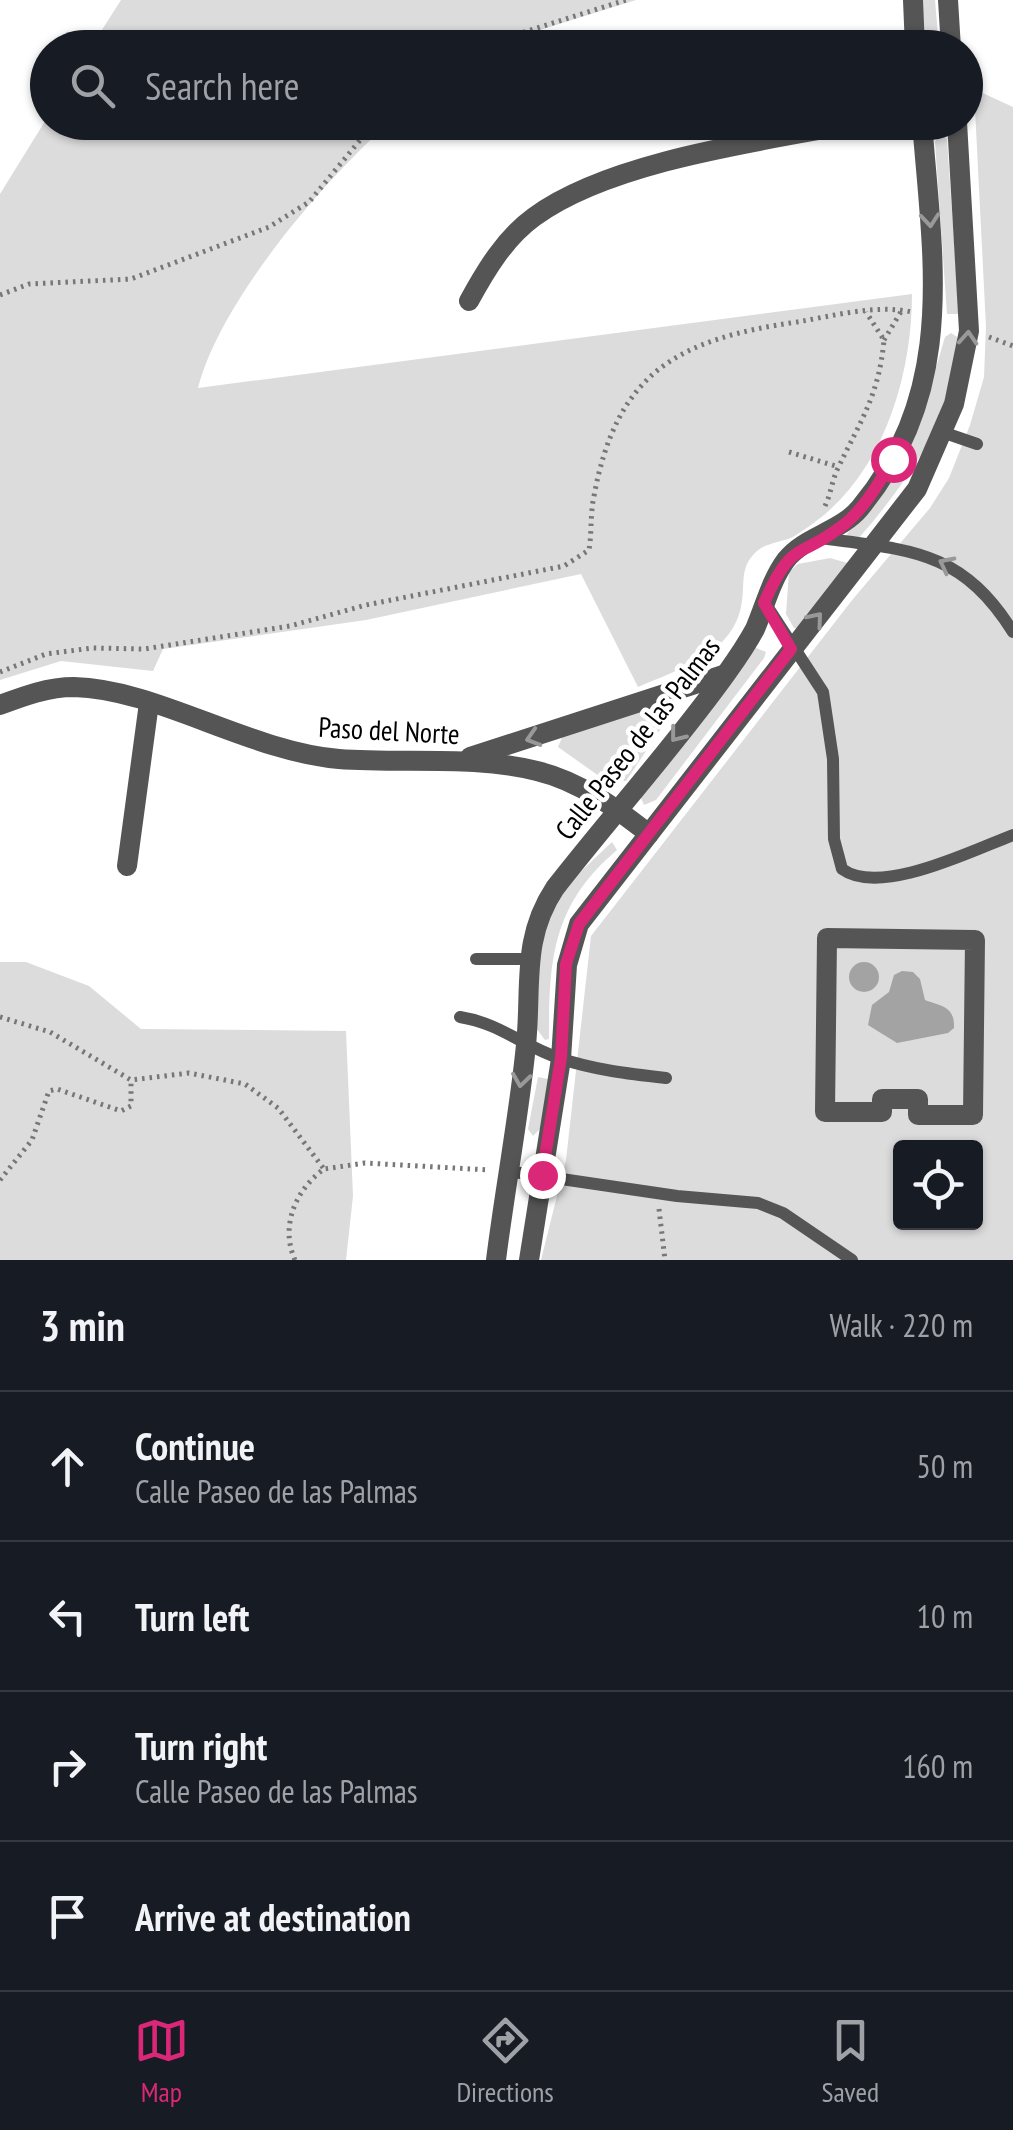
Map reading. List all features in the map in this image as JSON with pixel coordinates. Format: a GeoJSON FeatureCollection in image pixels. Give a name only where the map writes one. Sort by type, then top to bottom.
{"type":"FeatureCollection","features":[{"type":"Feature","properties":{"kind":"street"},"geometry":{"type":"LineString","coordinates":[[912,0],[914,30]]}},
{"type":"Feature","properties":{"kind":"street"},"geometry":{"type":"LineString","coordinates":[[948,0],[950,30]]}},
{"type":"Feature","properties":{"kind":"street"},"geometry":{"type":"LineString","coordinates":[[469,301],[507,242],[532,218],[572,193],[616,177],[776,140]]}},
{"type":"Feature","properties":{"kind":"street","name":"Calle Paseo de las Palmas"},"geometry":{"type":"LineString","coordinates":[[496,1260],[526,1045],[527,959],[545,903],[725,675],[754,630],[784,563],[856,512],[893,459],[923,390],[934,318],[923,140]]}},
{"type":"Feature","properties":{"kind":"street"},"geometry":{"type":"LineString","coordinates":[[530,1260],[561,1058],[566,964],[579,924],[916,489],[945,432],[966,362],[969,330],[958,140]]}},
{"type":"Feature","properties":{"kind":"street"},"geometry":{"type":"LineString","coordinates":[[458,761],[725,675]]}},
{"type":"Feature","properties":{"kind":"street","name":"Paso del Norte"},"geometry":{"type":"LineString","coordinates":[[0,705],[38,691],[73,688],[112,692],[292,752],[339,758],[458,761],[538,771],[570,782],[650,834]]}},
{"type":"Feature","properties":{"kind":"street"},"geometry":{"type":"LineString","coordinates":[[127,866],[149,704]]}},
{"type":"Feature","properties":{"kind":"street"},"geometry":{"type":"LineString","coordinates":[[828,938],[975,940],[973,1116],[918,1114],[918,1099],[882,1098],[882,1112],[825,1112],[828,938]]}},
{"type":"Feature","properties":{"kind":"lane"},"geometry":{"type":"LineString","coordinates":[[945,432],[978,444]]}},
{"type":"Feature","properties":{"kind":"lane"},"geometry":{"type":"LineString","coordinates":[[818,538],[909,549],[968,576],[984,590],[1013,632]]}},
{"type":"Feature","properties":{"kind":"lane"},"geometry":{"type":"LineString","coordinates":[[764,603],[791,649],[810,666],[823,692],[832,760],[834,840],[842,869],[870,878],[903,874],[1013,836]]}},
{"type":"Feature","properties":{"kind":"lane"},"geometry":{"type":"LineString","coordinates":[[476,959],[527,959]]}},
{"type":"Feature","properties":{"kind":"lane"},"geometry":{"type":"LineString","coordinates":[[460,1017],[496,1025],[526,1045],[561,1058],[611,1072],[666,1078]]}},
{"type":"Feature","properties":{"kind":"lane"},"geometry":{"type":"LineString","coordinates":[[508,1170],[656,1193],[758,1202],[794,1220],[852,1260]]}},
{"type":"Feature","properties":{"kind":"path"},"geometry":{"type":"LineString","coordinates":[[530,30],[626,0]]}},
{"type":"Feature","properties":{"kind":"path"},"geometry":{"type":"LineString","coordinates":[[0,294],[28,284],[131,279],[268,227],[309,202],[361,140]]}},
{"type":"Feature","properties":{"kind":"path"},"geometry":{"type":"LineString","coordinates":[[815,512],[826,506],[839,467],[872,403],[884,340],[902,310]]}},
{"type":"Feature","properties":{"kind":"path"},"geometry":{"type":"LineString","coordinates":[[0,672],[46,654],[92,648],[144,650],[301,624],[366,605],[564,566],[589,550],[594,493],[603,462],[632,397],[654,369],[681,354],[750,331],[866,312],[902,310],[934,318]]}},
{"type":"Feature","properties":{"kind":"path"},"geometry":{"type":"LineString","coordinates":[[866,312],[884,340]]}},
{"type":"Feature","properties":{"kind":"path"},"geometry":{"type":"LineString","coordinates":[[969,330],[1013,346]]}},
{"type":"Feature","properties":{"kind":"path"},"geometry":{"type":"LineString","coordinates":[[789,452],[839,467]]}},
{"type":"Feature","properties":{"kind":"path"},"geometry":{"type":"LineString","coordinates":[[0,1017],[50,1032],[131,1080],[189,1073],[245,1084],[278,1108],[324,1169]]}},
{"type":"Feature","properties":{"kind":"path"},"geometry":{"type":"LineString","coordinates":[[0,1180],[32,1140],[49,1091],[57,1089],[122,1111],[131,1106],[131,1080]]}},
{"type":"Feature","properties":{"kind":"path"},"geometry":{"type":"LineString","coordinates":[[296,1260],[288,1231],[294,1204],[312,1177],[324,1169],[365,1163],[508,1170]]}},
{"type":"Feature","properties":{"kind":"path"},"geometry":{"type":"LineString","coordinates":[[656,1193],[665,1260]]}},
{"type":"Feature","properties":{"kind":"shaded area"},"geometry":{"type":"Polygon","coordinates":[[[121,0],[636,0],[540,30],[102,30],[121,0]]]}},
{"type":"Feature","properties":{"kind":"shaded area"},"geometry":{"type":"Polygon","coordinates":[[[921,0],[935,0],[938,30],[924,30],[921,0]]]}},
{"type":"Feature","properties":{"kind":"shaded area"},"geometry":{"type":"Polygon","coordinates":[[[983,93],[1013,107],[1013,1260],[541,1260],[566,1160],[591,936],[853,599],[930,508],[949,478],[984,377],[986,327],[977,140],[983,140],[983,93]]]}},
{"type":"Feature","properties":{"kind":"shaded area"},"geometry":{"type":"Polygon","coordinates":[[[33,140],[371,140],[305,210],[250,282],[210,354],[198,388],[912,294],[907,354],[901,384],[879,443],[846,494],[801,532],[765,546],[751,557],[735,624],[714,649],[685,667],[638,687],[581,574],[366,620],[163,649],[153,671],[61,661],[0,680],[0,194],[33,140]]]}},
{"type":"Feature","properties":{"kind":"shaded area"},"geometry":{"type":"Polygon","coordinates":[[[947,140],[959,314],[947,314],[935,142],[947,140]]]}},
{"type":"Feature","properties":{"kind":"shaded area"},"geometry":{"type":"Polygon","coordinates":[[[951,333],[957,337],[949,393],[926,446],[894,495],[858,539],[846,536],[920,422],[945,337],[951,333]]]}},
{"type":"Feature","properties":{"kind":"shaded area"},"geometry":{"type":"Polygon","coordinates":[[[830,558],[851,564],[800,628],[794,628],[786,614],[789,572],[798,564],[830,558]]]}},
{"type":"Feature","properties":{"kind":"shaded area"},"geometry":{"type":"Polygon","coordinates":[[[754,647],[766,652],[764,658],[656,800],[644,805],[640,796],[754,647]]]}},
{"type":"Feature","properties":{"kind":"shaded area"},"geometry":{"type":"Polygon","coordinates":[[[649,707],[662,713],[664,724],[626,781],[606,781],[558,747],[564,733],[649,707]]]}},
{"type":"Feature","properties":{"kind":"shaded area"},"geometry":{"type":"Polygon","coordinates":[[[612,842],[617,850],[579,892],[559,936],[550,984],[549,1039],[545,1040],[536,1028],[542,922],[576,876],[612,842]]]}},
{"type":"Feature","properties":{"kind":"shaded area"},"geometry":{"type":"Polygon","coordinates":[[[0,962],[26,962],[89,986],[141,1029],[346,1031],[353,1196],[346,1260],[0,1260],[0,962]]]}},
{"type":"Feature","properties":{"kind":"shaded area"},"geometry":{"type":"Polygon","coordinates":[[[864,962],[874,967],[879,977],[874,987],[864,992],[854,987],[849,977],[854,967],[864,962]]]}},
{"type":"Feature","properties":{"kind":"shaded area"},"geometry":{"type":"Polygon","coordinates":[[[913,972],[920,979],[925,1000],[952,1015],[954,1028],[948,1033],[897,1043],[868,1025],[872,1005],[889,992],[894,975],[913,972]]]}},
{"type":"Feature","properties":{"kind":"shaded area"},"geometry":{"type":"Polygon","coordinates":[[[538,1077],[548,1079],[548,1085],[541,1128],[533,1136],[528,1129],[538,1077]]]}},
{"type":"Feature","properties":{"kind":"route"},"geometry":{"type":"LineString","coordinates":[[542,1175],[561,1058],[566,964],[579,924],[791,649],[764,603],[784,563],[793,552],[845,523],[893,459]]}}]}
